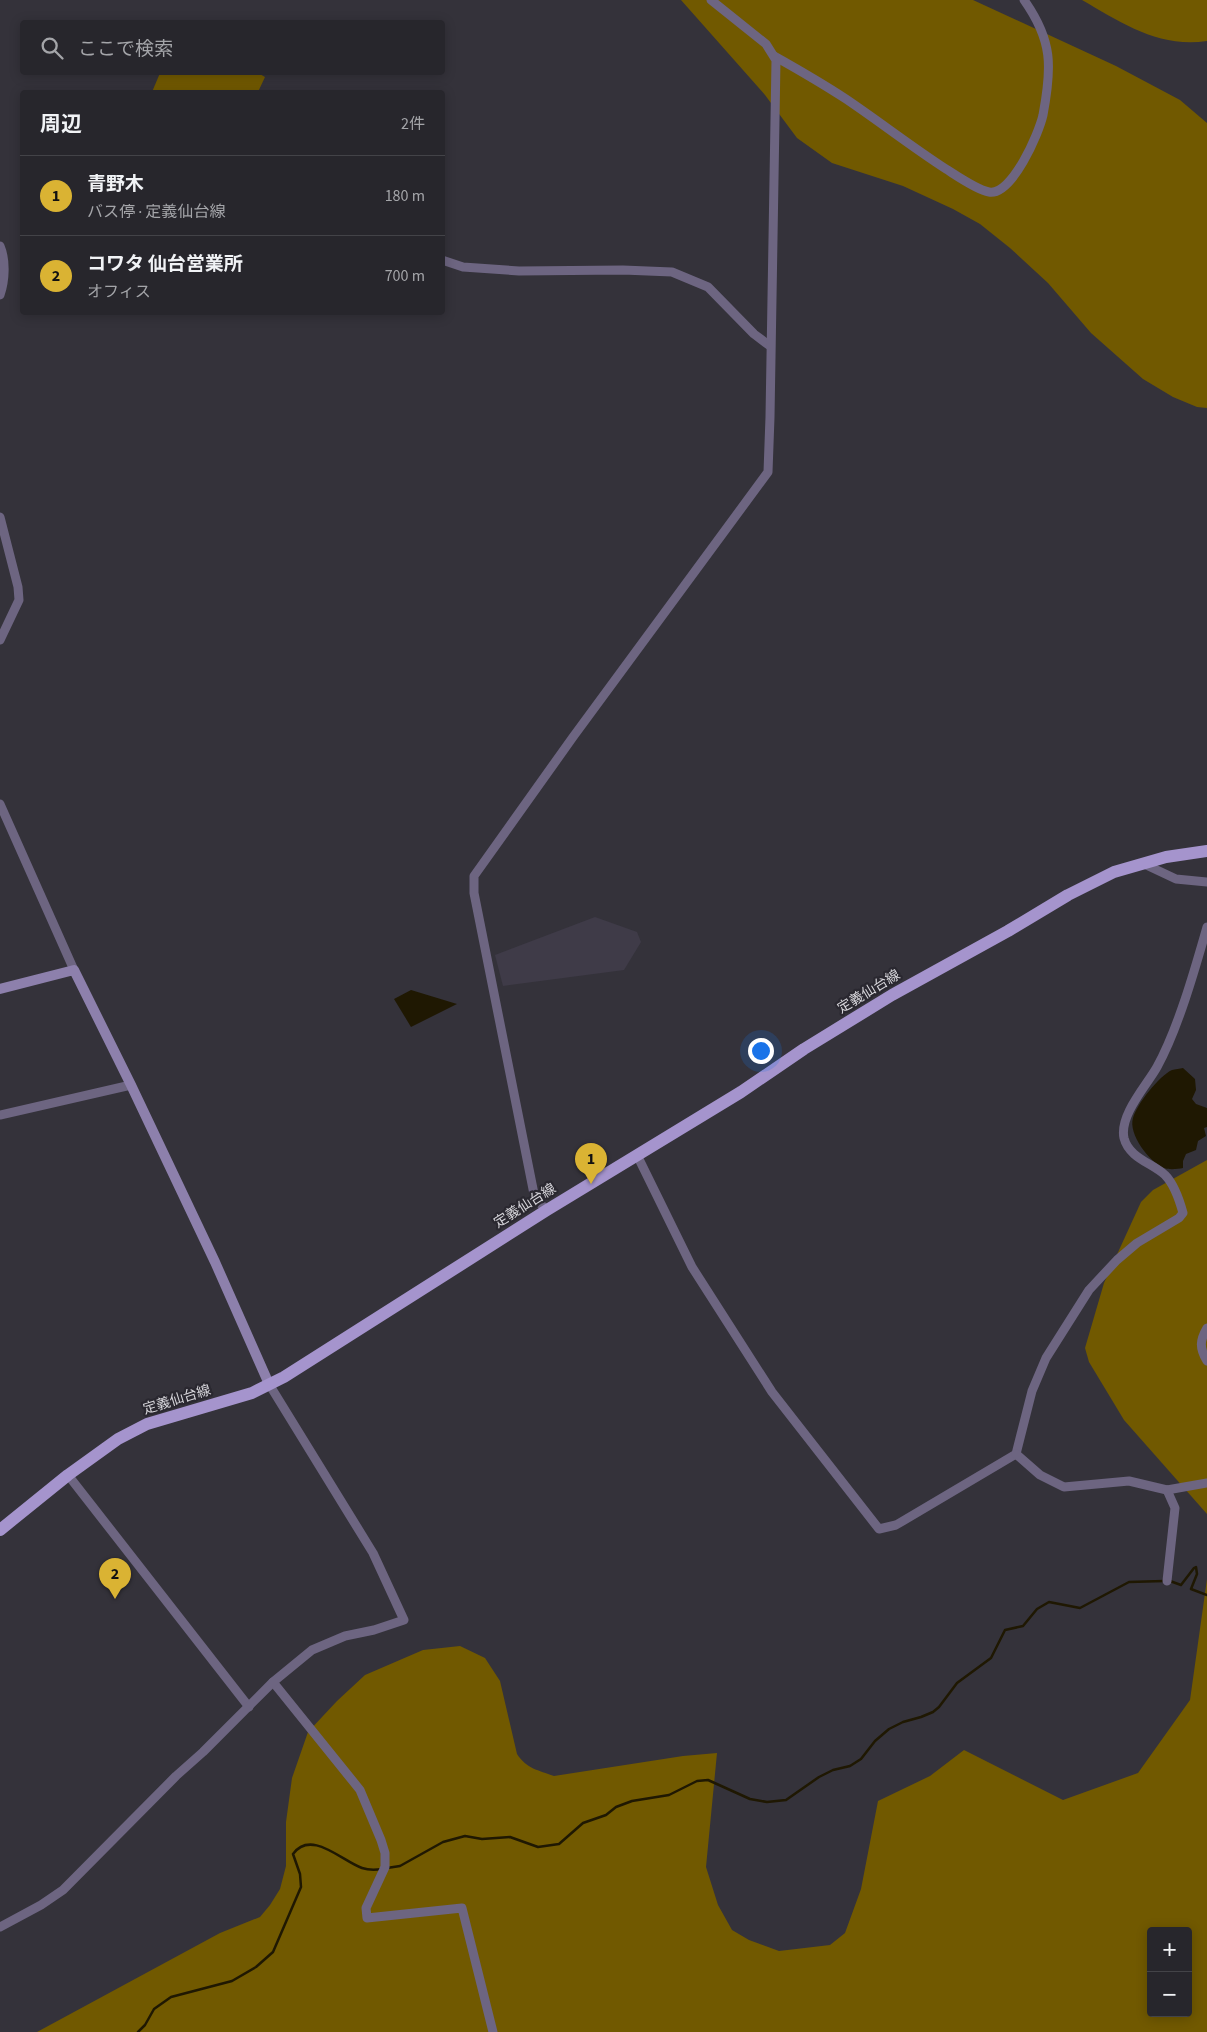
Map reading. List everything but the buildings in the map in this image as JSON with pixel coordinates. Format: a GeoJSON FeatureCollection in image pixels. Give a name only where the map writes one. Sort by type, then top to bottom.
{"type":"FeatureCollection","features":[{"type":"Feature","properties":{"kind":"main road","name":"定義仙台線"},"geometry":{"type":"LineString","coordinates":[[0,1530],[68,1475],[118,1439],[147,1424],[252,1393],[284,1377],[547,1210],[741,1092],[804,1048],[892,995],[1008,931],[1068,895],[1114,872],[1142,863],[1166,857],[1207,851]]}},
{"type":"Feature","properties":{"kind":"street"},"geometry":{"type":"LineString","coordinates":[[712,0],[766,44],[774,56],[846,100],[962,179],[990,192],[999,191],[1005,187],[1019,170],[1040,126],[1047,92],[1049,53],[1038,20],[1024,0]]}},
{"type":"Feature","properties":{"kind":"street"},"geometry":{"type":"LineString","coordinates":[[547,1210],[534,1199],[474,893],[474,876],[573,737],[768,472],[776,88],[774,56]]}},
{"type":"Feature","properties":{"kind":"street"},"geometry":{"type":"LineString","coordinates":[[0,246],[3,254],[3,272],[0,296]]}},
{"type":"Feature","properties":{"kind":"street"},"geometry":{"type":"LineString","coordinates":[[445,261],[463,267],[519,271],[623,270],[672,272],[708,287],[754,334],[770,346]]}},
{"type":"Feature","properties":{"kind":"street"},"geometry":{"type":"LineString","coordinates":[[0,517],[18,587],[18,600],[0,640]]}},
{"type":"Feature","properties":{"kind":"street"},"geometry":{"type":"LineString","coordinates":[[0,804],[74,970],[215,1262],[269,1384],[373,1553],[404,1620],[374,1630],[345,1636],[312,1650],[273,1682],[63,1890],[42,1905],[0,1927]]}},
{"type":"Feature","properties":{"kind":"street"},"geometry":{"type":"LineString","coordinates":[[1142,863],[1176,879],[1207,882]]}},
{"type":"Feature","properties":{"kind":"street"},"geometry":{"type":"LineString","coordinates":[[637,1155],[692,1267],[761,1375],[847,1490],[880,1529],[896,1525],[1016,1454],[1032,1391],[1046,1358],[1089,1290],[1137,1243],[1179,1218],[1182,1213],[1174,1190],[1166,1176],[1133,1153],[1124,1137],[1126,1118],[1139,1092],[1157,1067],[1168,1042],[1207,927]]}},
{"type":"Feature","properties":{"kind":"street"},"geometry":{"type":"LineString","coordinates":[[0,989],[74,970]]}},
{"type":"Feature","properties":{"kind":"street"},"geometry":{"type":"LineString","coordinates":[[0,1115],[131,1085]]}},
{"type":"Feature","properties":{"kind":"street"},"geometry":{"type":"LineString","coordinates":[[1207,1328],[1200,1339],[1203,1354],[1207,1361]]}},
{"type":"Feature","properties":{"kind":"street"},"geometry":{"type":"LineString","coordinates":[[1016,1454],[1040,1475],[1064,1487],[1128,1481],[1167,1490],[1207,1483]]}},
{"type":"Feature","properties":{"kind":"street"},"geometry":{"type":"LineString","coordinates":[[68,1475],[249,1706]]}},
{"type":"Feature","properties":{"kind":"street"},"geometry":{"type":"LineString","coordinates":[[1167,1490],[1175,1508],[1167,1581]]}},
{"type":"Feature","properties":{"kind":"street"},"geometry":{"type":"LineString","coordinates":[[273,1682],[360,1790],[381,1840],[385,1853],[385,1868],[366,1908],[367,1918],[462,1908],[493,2032]]}},
{"type":"Feature","properties":{"kind":"shaded area"},"geometry":{"type":"Polygon","coordinates":[[[681,0],[973,0],[1116,66],[1180,100],[1207,123],[1207,408],[1197,407],[1173,397],[1143,379],[1091,333],[1048,283],[1010,248],[980,224],[953,209],[903,186],[832,163],[797,138],[765,95],[681,0]]]}},
{"type":"Feature","properties":{"kind":"shaded area"},"geometry":{"type":"Polygon","coordinates":[[[1082,0],[1207,0],[1207,41],[1172,41],[1156,37],[1126,25],[1082,0]]]}},
{"type":"Feature","properties":{"kind":"shaded area"},"geometry":{"type":"Polygon","coordinates":[[[159,75],[262,75],[265,77],[259,90],[153,90],[159,75]]]}},
{"type":"Feature","properties":{"kind":"shaded area"},"geometry":{"type":"Polygon","coordinates":[[[595,917],[637,932],[641,942],[624,970],[503,986],[495,955],[595,917]]]}},
{"type":"Feature","properties":{"kind":"shaded area"},"geometry":{"type":"Polygon","coordinates":[[[411,990],[457,1004],[411,1027],[394,999],[411,990]]]}},
{"type":"Feature","properties":{"kind":"shaded area"},"geometry":{"type":"Polygon","coordinates":[[[1183,1068],[1195,1079],[1196,1090],[1192,1099],[1196,1104],[1207,1108],[1207,1127],[1204,1128],[1206,1136],[1198,1141],[1196,1150],[1186,1154],[1183,1168],[1168,1169],[1158,1165],[1146,1154],[1137,1139],[1132,1124],[1135,1112],[1155,1084],[1172,1070],[1183,1068]]]}},
{"type":"Feature","properties":{"kind":"shaded area"},"geometry":{"type":"Polygon","coordinates":[[[1207,1160],[1207,1514],[1124,1420],[1089,1362],[1085,1348],[1104,1283],[1141,1202],[1153,1190],[1207,1160]]]}},
{"type":"Feature","properties":{"kind":"shaded area"},"geometry":{"type":"Polygon","coordinates":[[[1207,1579],[1207,2032],[37,2032],[220,1933],[260,1917],[280,1889],[286,1866],[286,1822],[292,1778],[308,1732],[365,1675],[423,1650],[460,1646],[485,1658],[500,1681],[517,1754],[529,1766],[554,1776],[683,1756],[717,1753],[706,1867],[718,1905],[732,1930],[749,1940],[779,1951],[830,1945],[845,1933],[861,1889],[878,1801],[930,1776],[964,1750],[1063,1800],[1138,1773],[1190,1700],[1207,1579]]]}},
{"type":"Feature","properties":{"kind":"waterway"},"geometry":{"type":"LineString","coordinates":[[1170,1581],[1181,1585],[1196,1567],[1197,1574],[1191,1589],[1207,1595]]}},
{"type":"Feature","properties":{"kind":"waterway"},"geometry":{"type":"LineString","coordinates":[[387,1868],[400,1866],[443,1842],[465,1836],[482,1839],[510,1837],[538,1847],[559,1844],[583,1823],[606,1815],[616,1807],[632,1801],[669,1795],[697,1781],[708,1780],[750,1799],[767,1802],[786,1800],[819,1777],[833,1770],[850,1766],[861,1759],[875,1741],[889,1729],[933,1712],[957,1683],[991,1658],[1005,1630],[1023,1626],[1037,1609],[1049,1602],[1080,1608],[1129,1582],[1164,1581]]}},
{"type":"Feature","properties":{"kind":"waterway"},"geometry":{"type":"LineString","coordinates":[[138,2032],[145,2025],[154,2009],[171,1997],[232,1981],[256,1967],[273,1952],[301,1887],[300,1874],[293,1854],[300,1847],[317,1846],[327,1849],[362,1868],[382,1869]]}},
{"type":"Feature","properties":{"kind":"place","name":"青野木"},"geometry":{"type":"Point","coordinates":[591,1184]}},
{"type":"Feature","properties":{"kind":"place","name":"コワタ 仙台営業所"},"geometry":{"type":"Point","coordinates":[115,1599]}}]}
